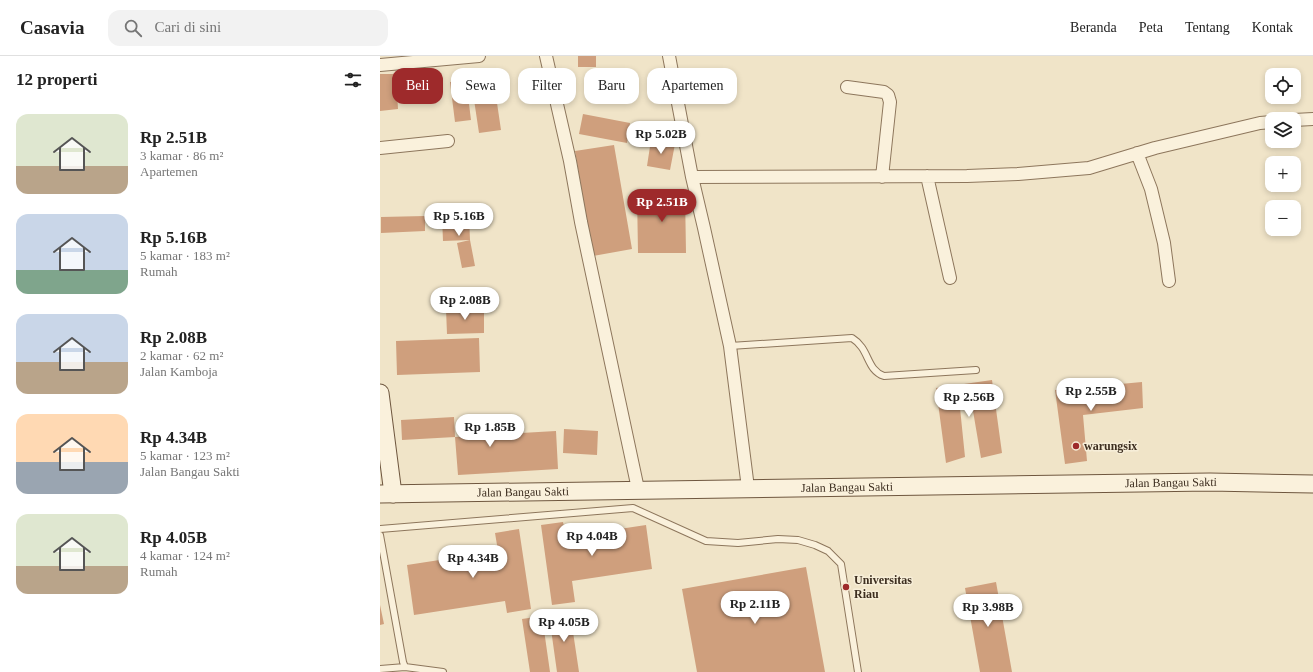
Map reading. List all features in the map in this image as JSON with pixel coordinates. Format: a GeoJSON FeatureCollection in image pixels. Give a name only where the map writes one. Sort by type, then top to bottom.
{"type":"FeatureCollection","features":[{"type":"Feature","properties":{"kind":"street"},"geometry":{"type":"LineString","coordinates":[[380,65],[479,56]]}},
{"type":"Feature","properties":{"kind":"street"},"geometry":{"type":"LineString","coordinates":[[546,56],[570,161],[581,222],[638,489]]}},
{"type":"Feature","properties":{"kind":"street"},"geometry":{"type":"LineString","coordinates":[[669,56],[692,177],[730,346],[748,488]]}},
{"type":"Feature","properties":{"kind":"street"},"geometry":{"type":"LineString","coordinates":[[847,87],[884,92],[889,98],[890,102],[882,177]]}},
{"type":"Feature","properties":{"kind":"street"},"geometry":{"type":"LineString","coordinates":[[1301,120],[1313,119]]}},
{"type":"Feature","properties":{"kind":"street"},"geometry":{"type":"LineString","coordinates":[[692,177],[927,176],[1010,174],[1089,168],[1155,148],[1265,123]]}},
{"type":"Feature","properties":{"kind":"street"},"geometry":{"type":"LineString","coordinates":[[380,148],[448,141]]}},
{"type":"Feature","properties":{"kind":"street"},"geometry":{"type":"LineString","coordinates":[[1137,153],[1151,189],[1164,243],[1169,280]]}},
{"type":"Feature","properties":{"kind":"street"},"geometry":{"type":"LineString","coordinates":[[927,176],[950,278]]}},
{"type":"Feature","properties":{"kind":"street"},"geometry":{"type":"LineString","coordinates":[[380,393],[387,494]]}},
{"type":"Feature","properties":{"kind":"street","name":"Jalan Bangau Sakti"},"geometry":{"type":"LineString","coordinates":[[387,494],[638,489],[1210,482],[1313,484]]}},
{"type":"Feature","properties":{"kind":"lane"},"geometry":{"type":"LineString","coordinates":[[730,346],[852,338],[863,347],[874,371],[884,376],[976,370]]}},
{"type":"Feature","properties":{"kind":"lane"},"geometry":{"type":"LineString","coordinates":[[380,529],[633,508],[706,541],[738,543],[778,539],[798,540],[828,551],[841,564],[858,672]]}},
{"type":"Feature","properties":{"kind":"lane"},"geometry":{"type":"LineString","coordinates":[[380,535],[403,662],[406,666]]}},
{"type":"Feature","properties":{"kind":"lane"},"geometry":{"type":"LineString","coordinates":[[380,669],[406,666],[443,672]]}},
{"type":"Feature","properties":{"kind":"building"},"geometry":{"type":"Polygon","coordinates":[[[578,56],[596,56],[596,67],[578,67],[578,56]]]}},
{"type":"Feature","properties":{"kind":"building"},"geometry":{"type":"Polygon","coordinates":[[[380,74],[392,74],[392,104],[398,104],[398,109],[380,111],[380,74]]]}},
{"type":"Feature","properties":{"kind":"building"},"geometry":{"type":"Polygon","coordinates":[[[453,104],[469,104],[471,120],[455,122],[453,104]]]}},
{"type":"Feature","properties":{"kind":"building"},"geometry":{"type":"Polygon","coordinates":[[[475,104],[497,104],[501,130],[479,133],[475,104]]]}},
{"type":"Feature","properties":{"kind":"building"},"geometry":{"type":"Polygon","coordinates":[[[583,114],[630,123],[627,143],[579,134],[583,114]]]}},
{"type":"Feature","properties":{"kind":"building"},"geometry":{"type":"Polygon","coordinates":[[[651,140],[675,144],[670,170],[647,166],[651,140]]]}},
{"type":"Feature","properties":{"kind":"building"},"geometry":{"type":"Polygon","coordinates":[[[614,145],[632,249],[593,256],[575,151],[614,145]]]}},
{"type":"Feature","properties":{"kind":"building"},"geometry":{"type":"Polygon","coordinates":[[[637,193],[685,193],[686,253],[638,253],[637,193]]]}},
{"type":"Feature","properties":{"kind":"building"},"geometry":{"type":"Polygon","coordinates":[[[425,216],[425,231],[381,233],[381,217],[425,216]]]}},
{"type":"Feature","properties":{"kind":"building"},"geometry":{"type":"Polygon","coordinates":[[[469,216],[470,240],[443,241],[442,217],[469,216]]]}},
{"type":"Feature","properties":{"kind":"building"},"geometry":{"type":"Polygon","coordinates":[[[470,240],[475,266],[462,268],[457,243],[470,240]]]}},
{"type":"Feature","properties":{"kind":"building"},"geometry":{"type":"Polygon","coordinates":[[[446,309],[484,309],[484,333],[447,334],[446,309]]]}},
{"type":"Feature","properties":{"kind":"building"},"geometry":{"type":"Polygon","coordinates":[[[479,338],[480,372],[397,375],[396,341],[479,338]]]}},
{"type":"Feature","properties":{"kind":"building"},"geometry":{"type":"Polygon","coordinates":[[[992,380],[1002,453],[981,458],[972,405],[960,408],[965,457],[946,463],[936,388],[992,380]]]}},
{"type":"Feature","properties":{"kind":"building"},"geometry":{"type":"Polygon","coordinates":[[[1142,382],[1143,408],[1083,415],[1087,461],[1065,464],[1055,390],[1142,382]]]}},
{"type":"Feature","properties":{"kind":"building"},"geometry":{"type":"Polygon","coordinates":[[[454,417],[455,437],[402,440],[401,420],[454,417]]]}},
{"type":"Feature","properties":{"kind":"building"},"geometry":{"type":"Polygon","coordinates":[[[564,429],[598,431],[597,455],[563,453],[564,429]]]}},
{"type":"Feature","properties":{"kind":"building"},"geometry":{"type":"Polygon","coordinates":[[[556,431],[558,469],[458,475],[455,437],[556,431]]]}},
{"type":"Feature","properties":{"kind":"building"},"geometry":{"type":"Polygon","coordinates":[[[563,522],[566,537],[646,525],[652,569],[572,581],[575,602],[552,605],[541,525],[563,522]]]}},
{"type":"Feature","properties":{"kind":"building"},"geometry":{"type":"Polygon","coordinates":[[[519,529],[531,609],[507,613],[505,601],[414,615],[407,565],[498,551],[495,533],[519,529]]]}},
{"type":"Feature","properties":{"kind":"building"},"geometry":{"type":"Polygon","coordinates":[[[806,567],[825,672],[697,672],[682,589],[806,567]]]}},
{"type":"Feature","properties":{"kind":"building"},"geometry":{"type":"Polygon","coordinates":[[[996,582],[1012,672],[980,672],[965,588],[996,582]]]}},
{"type":"Feature","properties":{"kind":"building"},"geometry":{"type":"Polygon","coordinates":[[[380,605],[384,624],[380,625],[380,605]]]}},
{"type":"Feature","properties":{"kind":"building"},"geometry":{"type":"Polygon","coordinates":[[[570,612],[579,672],[557,672],[549,615],[570,612]]]}},
{"type":"Feature","properties":{"kind":"building"},"geometry":{"type":"Polygon","coordinates":[[[542,616],[550,672],[530,672],[522,619],[542,616]]]}},
{"type":"Feature","properties":{"kind":"place","name":"warungsix"},"geometry":{"type":"Point","coordinates":[1076,446]}},
{"type":"Feature","properties":{"kind":"place","name":"Universitas Riau"},"geometry":{"type":"Point","coordinates":[846,587]}}]}
